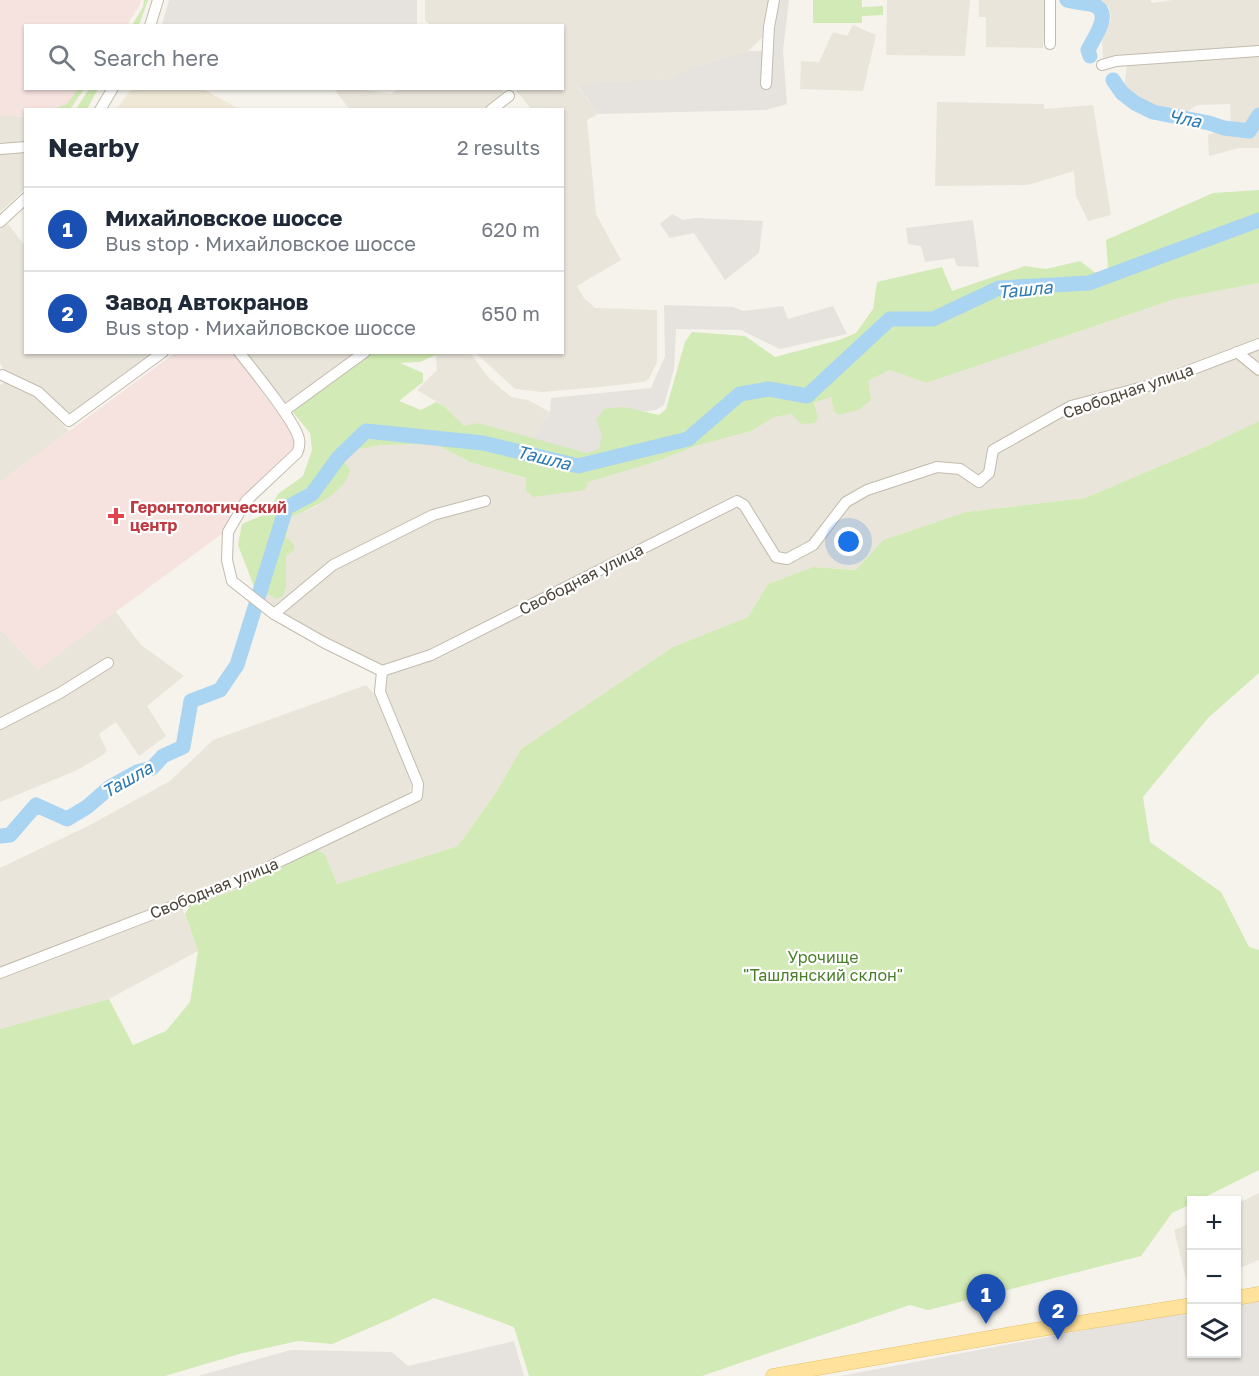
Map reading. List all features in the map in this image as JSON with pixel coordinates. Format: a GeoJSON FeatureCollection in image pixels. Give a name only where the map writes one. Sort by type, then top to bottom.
{"type":"FeatureCollection","features":[{"type":"Feature","properties":{"kind":"main road"},"geometry":{"type":"LineString","coordinates":[[1241,1297],[1259,1294]]}},
{"type":"Feature","properties":{"kind":"main road"},"geometry":{"type":"LineString","coordinates":[[773,1376],[1187,1306]]}},
{"type":"Feature","properties":{"kind":"street"},"geometry":{"type":"LineString","coordinates":[[151,24],[158,0]]}},
{"type":"Feature","properties":{"kind":"street"},"geometry":{"type":"LineString","coordinates":[[766,84],[769,27],[774,0]]}},
{"type":"Feature","properties":{"kind":"street"},"geometry":{"type":"LineString","coordinates":[[1050,0],[1050,44]]}},
{"type":"Feature","properties":{"kind":"street"},"geometry":{"type":"LineString","coordinates":[[1102,65],[1116,61],[1259,51]]}},
{"type":"Feature","properties":{"kind":"street"},"geometry":{"type":"LineString","coordinates":[[101,108],[112,90]]}},
{"type":"Feature","properties":{"kind":"street"},"geometry":{"type":"LineString","coordinates":[[494,108],[509,96]]}},
{"type":"Feature","properties":{"kind":"street"},"geometry":{"type":"LineString","coordinates":[[0,149],[24,147]]}},
{"type":"Feature","properties":{"kind":"street"},"geometry":{"type":"LineString","coordinates":[[0,222],[24,200]]}},
{"type":"Feature","properties":{"kind":"street","name":"Свободная улица"},"geometry":{"type":"LineString","coordinates":[[0,973],[241,880],[417,796],[418,784],[380,692],[382,671],[430,655],[737,501],[744,505],[776,557],[787,559],[813,545],[846,502],[867,490],[937,467],[960,469],[979,482],[990,473],[993,450],[1071,406],[1151,385],[1259,344]]}},
{"type":"Feature","properties":{"kind":"street"},"geometry":{"type":"LineString","coordinates":[[1238,352],[1259,370]]}},
{"type":"Feature","properties":{"kind":"street"},"geometry":{"type":"LineString","coordinates":[[1,374],[38,392],[69,421],[160,354]]}},
{"type":"Feature","properties":{"kind":"street"},"geometry":{"type":"LineString","coordinates":[[241,354],[284,411],[299,437],[297,453],[246,501],[228,532],[227,560],[232,581],[274,614],[325,644],[382,671]]}},
{"type":"Feature","properties":{"kind":"street"},"geometry":{"type":"LineString","coordinates":[[284,411],[362,354]]}},
{"type":"Feature","properties":{"kind":"street"},"geometry":{"type":"LineString","coordinates":[[274,614],[333,565],[433,515],[485,501]]}},
{"type":"Feature","properties":{"kind":"street"},"geometry":{"type":"LineString","coordinates":[[0,724],[60,693],[108,663]]}},
{"type":"Feature","properties":{"kind":"shaded area"},"geometry":{"type":"Polygon","coordinates":[[[0,0],[141,0],[128,24],[24,24],[24,90],[83,90],[72,108],[24,108],[24,117],[0,115],[0,0]]]}},
{"type":"Feature","properties":{"kind":"shaded area"},"geometry":{"type":"Polygon","coordinates":[[[169,0],[417,0],[417,24],[162,24],[169,0]]]}},
{"type":"Feature","properties":{"kind":"shaded area"},"geometry":{"type":"Polygon","coordinates":[[[425,0],[770,0],[764,36],[748,51],[686,69],[674,79],[577,85],[598,114],[587,120],[596,214],[621,260],[577,286],[584,298],[595,308],[657,310],[657,362],[649,379],[643,382],[542,392],[515,389],[477,354],[564,354],[564,108],[530,108],[516,90],[564,90],[564,24],[430,24],[425,21],[425,0]]]}},
{"type":"Feature","properties":{"kind":"shaded area"},"geometry":{"type":"Polygon","coordinates":[[[779,0],[789,0],[783,50],[787,104],[766,110],[598,114],[577,84],[674,79],[686,69],[748,51],[773,51],[774,23],[779,0]]]}},
{"type":"Feature","properties":{"kind":"shaded area"},"geometry":{"type":"Polygon","coordinates":[[[887,0],[970,0],[965,56],[886,55],[887,0]]]}},
{"type":"Feature","properties":{"kind":"shaded area"},"geometry":{"type":"Polygon","coordinates":[[[979,0],[1047,0],[1043,48],[986,47],[986,17],[979,17],[979,0]]]}},
{"type":"Feature","properties":{"kind":"shaded area"},"geometry":{"type":"Polygon","coordinates":[[[1081,0],[1150,0],[1152,3],[1172,0],[1259,0],[1259,47],[1103,58],[1102,39],[1111,20],[1109,7],[1081,0]]]}},
{"type":"Feature","properties":{"kind":"shaded area"},"geometry":{"type":"Polygon","coordinates":[[[853,25],[876,35],[863,91],[800,89],[801,61],[819,62],[833,32],[847,36],[853,25]]]}},
{"type":"Feature","properties":{"kind":"shaded area"},"geometry":{"type":"Polygon","coordinates":[[[1259,55],[1259,148],[1239,148],[1209,156],[1208,135],[1231,127],[1230,104],[1197,105],[1185,113],[1153,109],[1132,97],[1124,86],[1127,66],[1259,55]]]}},
{"type":"Feature","properties":{"kind":"shaded area"},"geometry":{"type":"Polygon","coordinates":[[[131,90],[205,90],[237,108],[117,108],[131,90]]]}},
{"type":"Feature","properties":{"kind":"shaded area"},"geometry":{"type":"Polygon","coordinates":[[[335,90],[365,90],[391,94],[397,90],[502,90],[505,94],[486,108],[348,108],[335,90]]]}},
{"type":"Feature","properties":{"kind":"shaded area"},"geometry":{"type":"Polygon","coordinates":[[[937,102],[1044,104],[1044,109],[1093,105],[1111,215],[1088,221],[1076,196],[1074,171],[1028,185],[935,186],[937,102]]]}},
{"type":"Feature","properties":{"kind":"shaded area"},"geometry":{"type":"Polygon","coordinates":[[[0,115],[24,117],[24,142],[0,146],[0,115]]]}},
{"type":"Feature","properties":{"kind":"shaded area"},"geometry":{"type":"Polygon","coordinates":[[[24,149],[24,190],[0,212],[0,152],[24,149]]]}},
{"type":"Feature","properties":{"kind":"shaded area"},"geometry":{"type":"Polygon","coordinates":[[[672,214],[683,220],[695,218],[763,221],[759,253],[725,280],[694,233],[670,238],[660,224],[672,214]]]}},
{"type":"Feature","properties":{"kind":"shaded area"},"geometry":{"type":"Polygon","coordinates":[[[973,220],[979,267],[957,266],[954,258],[925,262],[921,246],[908,244],[906,228],[973,220]]]}},
{"type":"Feature","properties":{"kind":"shaded area"},"geometry":{"type":"Polygon","coordinates":[[[8,224],[24,245],[24,354],[158,354],[77,411],[69,413],[43,390],[4,369],[0,363],[0,229],[8,224]]]}},
{"type":"Feature","properties":{"kind":"shaded area"},"geometry":{"type":"Polygon","coordinates":[[[1259,283],[1259,421],[1205,447],[1085,498],[966,512],[883,540],[857,570],[813,567],[768,584],[748,617],[673,647],[521,749],[497,791],[458,846],[337,884],[325,854],[316,850],[420,800],[383,692],[386,674],[382,665],[365,660],[284,615],[256,592],[273,596],[286,587],[286,556],[294,544],[286,537],[291,517],[317,506],[343,461],[353,450],[382,445],[435,444],[472,463],[570,491],[585,490],[589,482],[655,462],[696,446],[751,431],[775,417],[792,414],[818,418],[814,403],[831,397],[834,411],[868,381],[890,370],[926,383],[1175,299],[1259,283]]]}},
{"type":"Feature","properties":{"kind":"shaded area"},"geometry":{"type":"Polygon","coordinates":[[[664,305],[733,307],[743,311],[783,306],[788,319],[833,306],[847,334],[780,349],[741,330],[676,329],[674,369],[664,405],[656,410],[603,416],[602,451],[587,453],[533,439],[550,412],[551,398],[651,388],[665,356],[664,305]]]}},
{"type":"Feature","properties":{"kind":"shaded area","name":"Геронтологический центр"},"geometry":{"type":"Polygon","coordinates":[[[174,354],[235,354],[295,437],[295,447],[242,498],[223,533],[38,669],[0,629],[0,482],[174,354]]]}},
{"type":"Feature","properties":{"kind":"shaded area"},"geometry":{"type":"Polygon","coordinates":[[[245,354],[356,354],[284,404],[245,354]]]}},
{"type":"Feature","properties":{"kind":"shaded area"},"geometry":{"type":"Polygon","coordinates":[[[471,354],[489,378],[511,397],[528,400],[550,412],[533,439],[478,423],[464,427],[444,406],[417,390],[437,370],[436,355],[471,354]]]}},
{"type":"Feature","properties":{"kind":"shaded area"},"geometry":{"type":"Polygon","coordinates":[[[7,381],[33,393],[69,431],[0,482],[0,385],[7,381]]]}},
{"type":"Feature","properties":{"kind":"shaded area"},"geometry":{"type":"Polygon","coordinates":[[[115,611],[141,645],[184,676],[147,706],[166,736],[139,756],[116,722],[99,734],[107,751],[103,755],[75,771],[0,802],[0,629],[38,669],[115,611]]]}},
{"type":"Feature","properties":{"kind":"shaded area"},"geometry":{"type":"Polygon","coordinates":[[[366,685],[377,697],[412,783],[409,794],[242,873],[179,899],[198,951],[109,999],[0,1029],[0,868],[90,825],[170,781],[213,740],[366,685]]]}},
{"type":"Feature","properties":{"kind":"shaded area"},"geometry":{"type":"Polygon","coordinates":[[[1259,1193],[1259,1260],[1241,1267],[1241,1250],[1241,1202],[1259,1193]]]}},
{"type":"Feature","properties":{"kind":"shaded area"},"geometry":{"type":"Polygon","coordinates":[[[1187,1225],[1187,1283],[1174,1230],[1187,1225]]]}},
{"type":"Feature","properties":{"kind":"shaded area"},"geometry":{"type":"Polygon","coordinates":[[[1259,1297],[1259,1376],[840,1376],[1187,1311],[1187,1358],[1241,1358],[1241,1300],[1259,1297]]]}},
{"type":"Feature","properties":{"kind":"shaded area"},"geometry":{"type":"Polygon","coordinates":[[[514,1341],[524,1376],[198,1376],[291,1350],[392,1352],[408,1366],[514,1341]]]}},
{"type":"Feature","properties":{"kind":"green space"},"geometry":{"type":"Polygon","coordinates":[[[144,0],[148,0],[139,24],[133,24],[143,7],[144,0]]]}},
{"type":"Feature","properties":{"kind":"green space"},"geometry":{"type":"Polygon","coordinates":[[[813,0],[862,0],[862,7],[883,6],[883,15],[862,16],[862,23],[813,23],[813,0]]]}},
{"type":"Feature","properties":{"kind":"green space"},"geometry":{"type":"Polygon","coordinates":[[[77,90],[83,90],[71,108],[55,108],[67,104],[77,90]]]}},
{"type":"Feature","properties":{"kind":"green space"},"geometry":{"type":"Polygon","coordinates":[[[88,90],[97,90],[88,108],[77,108],[88,90]]]}},
{"type":"Feature","properties":{"kind":"green space"},"geometry":{"type":"Polygon","coordinates":[[[1259,190],[1259,283],[1175,299],[926,383],[890,370],[868,381],[871,400],[858,410],[838,415],[834,411],[831,397],[814,403],[818,418],[815,423],[801,424],[792,414],[775,417],[751,431],[696,446],[655,462],[589,482],[585,490],[534,497],[526,491],[526,478],[472,463],[435,444],[382,445],[353,450],[343,460],[350,470],[341,486],[317,505],[291,517],[286,537],[294,544],[294,550],[286,556],[286,587],[282,597],[275,599],[273,596],[256,592],[238,545],[242,524],[268,513],[278,494],[303,476],[312,450],[310,433],[291,410],[371,354],[438,354],[420,362],[400,363],[423,373],[423,382],[399,401],[421,410],[436,402],[444,406],[464,426],[478,423],[587,453],[599,449],[602,435],[596,420],[604,409],[624,407],[659,415],[666,409],[685,342],[692,332],[745,336],[775,357],[839,340],[856,333],[873,309],[877,282],[942,267],[952,291],[1025,266],[1046,269],[1080,261],[1109,283],[1106,240],[1213,193],[1259,190]]]}},
{"type":"Feature","properties":{"kind":"green space","name":"Урочище \"Ташлянский склон\""},"geometry":{"type":"Polygon","coordinates":[[[1259,421],[1259,673],[1208,718],[1143,797],[1150,842],[1221,892],[1249,947],[1259,950],[1259,1170],[1207,1196],[1187,1196],[1187,1206],[1172,1213],[1141,1256],[928,1310],[910,1305],[702,1376],[529,1376],[514,1327],[434,1298],[332,1344],[298,1341],[239,1354],[165,1376],[0,1376],[0,1029],[109,999],[133,1045],[166,1031],[190,1002],[198,951],[185,914],[190,906],[245,886],[316,850],[325,854],[337,884],[458,846],[497,791],[521,749],[673,647],[748,617],[768,584],[813,567],[856,570],[883,540],[966,512],[1085,498],[1205,447],[1259,421]]]}},
{"type":"Feature","properties":{"kind":"waterway","name":"Чла"},"geometry":{"type":"LineString","coordinates":[[1067,0],[1093,5],[1100,10],[1102,21],[1088,50],[1090,56]]}},
{"type":"Feature","properties":{"kind":"waterway","name":"Чла"},"geometry":{"type":"LineString","coordinates":[[1113,80],[1122,93],[1153,112],[1224,128],[1249,131],[1259,115]]}},
{"type":"Feature","properties":{"kind":"waterway","name":"Ташла"},"geometry":{"type":"LineString","coordinates":[[0,836],[10,835],[36,805],[67,819],[87,807],[110,787],[137,772],[152,768],[163,756],[183,747],[191,701],[220,690],[237,665],[286,508],[312,494],[339,457],[366,431],[483,443],[578,466],[688,439],[740,394],[769,389],[807,396],[890,319],[933,319],[999,288],[1089,283],[1259,220]]}},
{"type":"Feature","properties":{"kind":"place","name":"Геронтологический центр"},"geometry":{"type":"Point","coordinates":[116,516]}},
{"type":"Feature","properties":{"kind":"place","name":"Михайловское шоссе"},"geometry":{"type":"Point","coordinates":[986,1324]}},
{"type":"Feature","properties":{"kind":"place","name":"Завод Автокранов"},"geometry":{"type":"Point","coordinates":[1058,1340]}}]}
